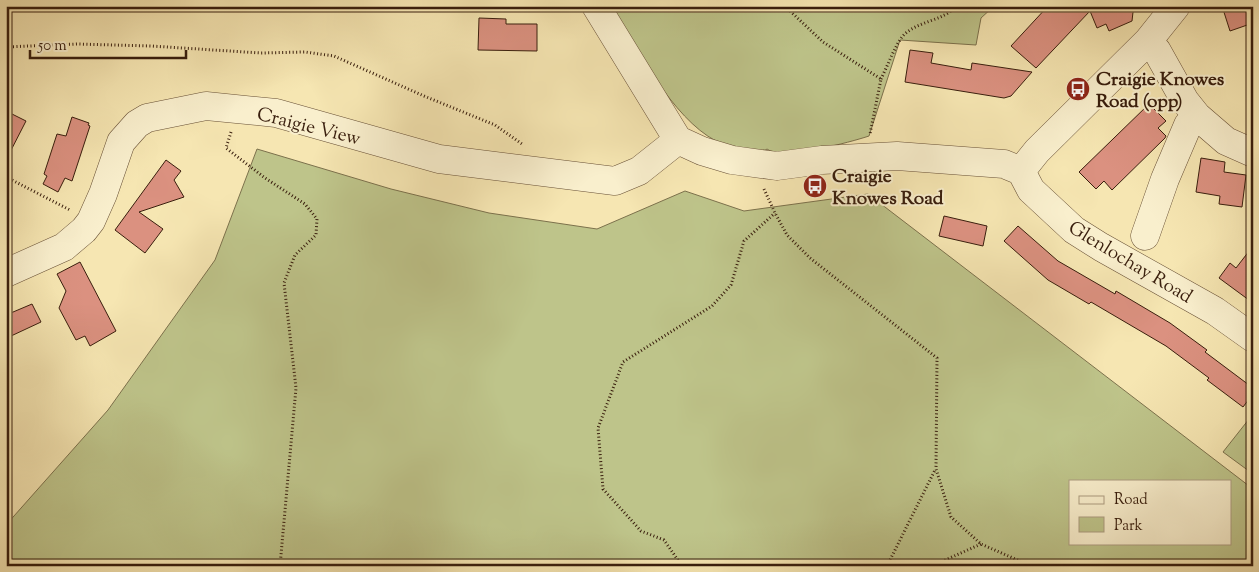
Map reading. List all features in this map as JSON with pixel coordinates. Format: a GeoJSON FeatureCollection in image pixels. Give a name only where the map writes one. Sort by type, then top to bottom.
{"type":"FeatureCollection","features":[{"type":"Feature","properties":{"kind":"street"},"geometry":{"type":"LineString","coordinates":[[596,6],[678,140],[702,151],[732,160],[778,166],[822,160],[897,156],[1004,164],[1021,171],[1037,151],[1148,41],[1169,8]]}},
{"type":"Feature","properties":{"kind":"street"},"geometry":{"type":"LineString","coordinates":[[1148,41],[1165,64],[1185,101],[1197,116],[1226,141],[1253,153]]}},
{"type":"Feature","properties":{"kind":"street","name":"Craigie View"},"geometry":{"type":"LineString","coordinates":[[6,273],[64,247],[78,237],[91,221],[104,194],[121,142],[137,124],[147,118],[206,106],[276,113],[439,159],[615,180],[639,171],[678,140]]}},
{"type":"Feature","properties":{"kind":"street"},"geometry":{"type":"LineString","coordinates":[[1145,236],[1165,179],[1188,125],[1197,116]]}},
{"type":"Feature","properties":{"kind":"street","name":"Glenlochay Road"},"geometry":{"type":"LineString","coordinates":[[1021,171],[1031,190],[1074,230],[1215,310],[1253,338]]}},
{"type":"Feature","properties":{"kind":"path"},"geometry":{"type":"LineString","coordinates":[[777,6],[790,11],[823,42],[881,79]]}},
{"type":"Feature","properties":{"kind":"path"},"geometry":{"type":"LineString","coordinates":[[871,158],[870,134],[881,79],[902,36],[922,23],[953,11],[956,6]]}},
{"type":"Feature","properties":{"kind":"path"},"geometry":{"type":"LineString","coordinates":[[6,47],[77,44],[151,46],[261,53],[305,52],[334,56],[495,125],[530,149]]}},
{"type":"Feature","properties":{"kind":"path"},"geometry":{"type":"LineString","coordinates":[[238,109],[226,148],[265,178],[306,204],[316,220],[316,235],[295,255],[284,283],[296,388],[280,566]]}},
{"type":"Feature","properties":{"kind":"path"},"geometry":{"type":"LineString","coordinates":[[752,163],[787,235],[810,258],[937,358],[936,470],[951,517],[981,544],[1031,566]]}},
{"type":"Feature","properties":{"kind":"path"},"geometry":{"type":"LineString","coordinates":[[6,177],[91,221]]}},
{"type":"Feature","properties":{"kind":"path"},"geometry":{"type":"LineString","coordinates":[[682,566],[664,540],[641,531],[603,489],[598,428],[623,362],[712,306],[731,285],[744,241],[775,213]]}},
{"type":"Feature","properties":{"kind":"path"},"geometry":{"type":"LineString","coordinates":[[887,566],[936,470]]}},
{"type":"Feature","properties":{"kind":"path"},"geometry":{"type":"LineString","coordinates":[[932,566],[981,544]]}},
{"type":"Feature","properties":{"kind":"green space"},"geometry":{"type":"Polygon","coordinates":[[[611,6],[1015,7],[993,7],[981,18],[976,45],[900,40],[869,136],[816,149],[786,153],[767,149],[764,151],[728,146],[716,141],[700,130],[670,99],[656,80],[611,6]]]}},
{"type":"Feature","properties":{"kind":"green space"},"geometry":{"type":"Polygon","coordinates":[[[257,149],[391,189],[489,213],[597,229],[685,191],[744,211],[868,194],[1253,489],[1253,566],[6,566],[6,525],[108,410],[215,260],[257,149]]]}},
{"type":"Feature","properties":{"kind":"green space"},"geometry":{"type":"Polygon","coordinates":[[[1253,414],[1253,474],[1223,452],[1253,414]]]}},
{"type":"Feature","properties":{"kind":"building"},"geometry":{"type":"Polygon","coordinates":[[[1048,6],[1146,6],[1133,12],[1132,21],[1109,31],[1106,24],[1097,28],[1090,11],[1036,68],[1011,46],[1048,6]]]}},
{"type":"Feature","properties":{"kind":"building"},"geometry":{"type":"Polygon","coordinates":[[[1222,6],[1253,6],[1253,23],[1230,31],[1222,6]]]}},
{"type":"Feature","properties":{"kind":"building"},"geometry":{"type":"Polygon","coordinates":[[[479,18],[506,19],[506,24],[537,24],[537,51],[478,50],[479,18]]]}},
{"type":"Feature","properties":{"kind":"building"},"geometry":{"type":"Polygon","coordinates":[[[910,50],[933,53],[931,63],[971,70],[972,63],[1032,72],[1011,96],[1004,98],[905,82],[910,50]]]}},
{"type":"Feature","properties":{"kind":"building"},"geometry":{"type":"Polygon","coordinates":[[[1149,104],[1166,121],[1158,128],[1166,136],[1165,138],[1112,190],[1104,181],[1096,189],[1079,172],[1149,104]]]}},
{"type":"Feature","properties":{"kind":"building"},"geometry":{"type":"Polygon","coordinates":[[[6,111],[26,121],[6,160],[6,111]]]}},
{"type":"Feature","properties":{"kind":"building"},"geometry":{"type":"Polygon","coordinates":[[[72,117],[89,123],[88,125],[90,126],[72,181],[65,178],[58,192],[43,184],[47,176],[44,174],[57,134],[66,136],[72,117]]]}},
{"type":"Feature","properties":{"kind":"building"},"geometry":{"type":"Polygon","coordinates":[[[1201,158],[1225,162],[1224,172],[1246,175],[1242,207],[1219,204],[1220,196],[1196,192],[1201,158]]]}},
{"type":"Feature","properties":{"kind":"building"},"geometry":{"type":"Polygon","coordinates":[[[166,160],[181,171],[174,180],[184,197],[139,212],[163,229],[145,253],[115,230],[166,160]]]}},
{"type":"Feature","properties":{"kind":"building"},"geometry":{"type":"Polygon","coordinates":[[[944,216],[987,226],[983,246],[939,236],[944,216]]]}},
{"type":"Feature","properties":{"kind":"building"},"geometry":{"type":"Polygon","coordinates":[[[1018,226],[1058,261],[1115,294],[1116,291],[1170,323],[1207,350],[1205,352],[1253,388],[1253,394],[1243,407],[1207,380],[1209,378],[1166,346],[1091,302],[1089,304],[1048,280],[1004,241],[1018,226]]]}},
{"type":"Feature","properties":{"kind":"building"},"geometry":{"type":"Polygon","coordinates":[[[1253,246],[1253,303],[1219,278],[1230,263],[1236,268],[1253,246]]]}},
{"type":"Feature","properties":{"kind":"building"},"geometry":{"type":"Polygon","coordinates":[[[80,262],[116,331],[90,346],[85,336],[76,340],[59,308],[66,291],[57,274],[80,262]]]}},
{"type":"Feature","properties":{"kind":"building"},"geometry":{"type":"Polygon","coordinates":[[[32,304],[41,322],[11,336],[6,326],[6,315],[32,304]]]}},
{"type":"Feature","properties":{"kind":"place","name":"Craigie Knowes Road (opp)"},"geometry":{"type":"Point","coordinates":[1078,89]}},
{"type":"Feature","properties":{"kind":"place","name":"Craigie Knowes Road"},"geometry":{"type":"Point","coordinates":[815,186]}}]}
